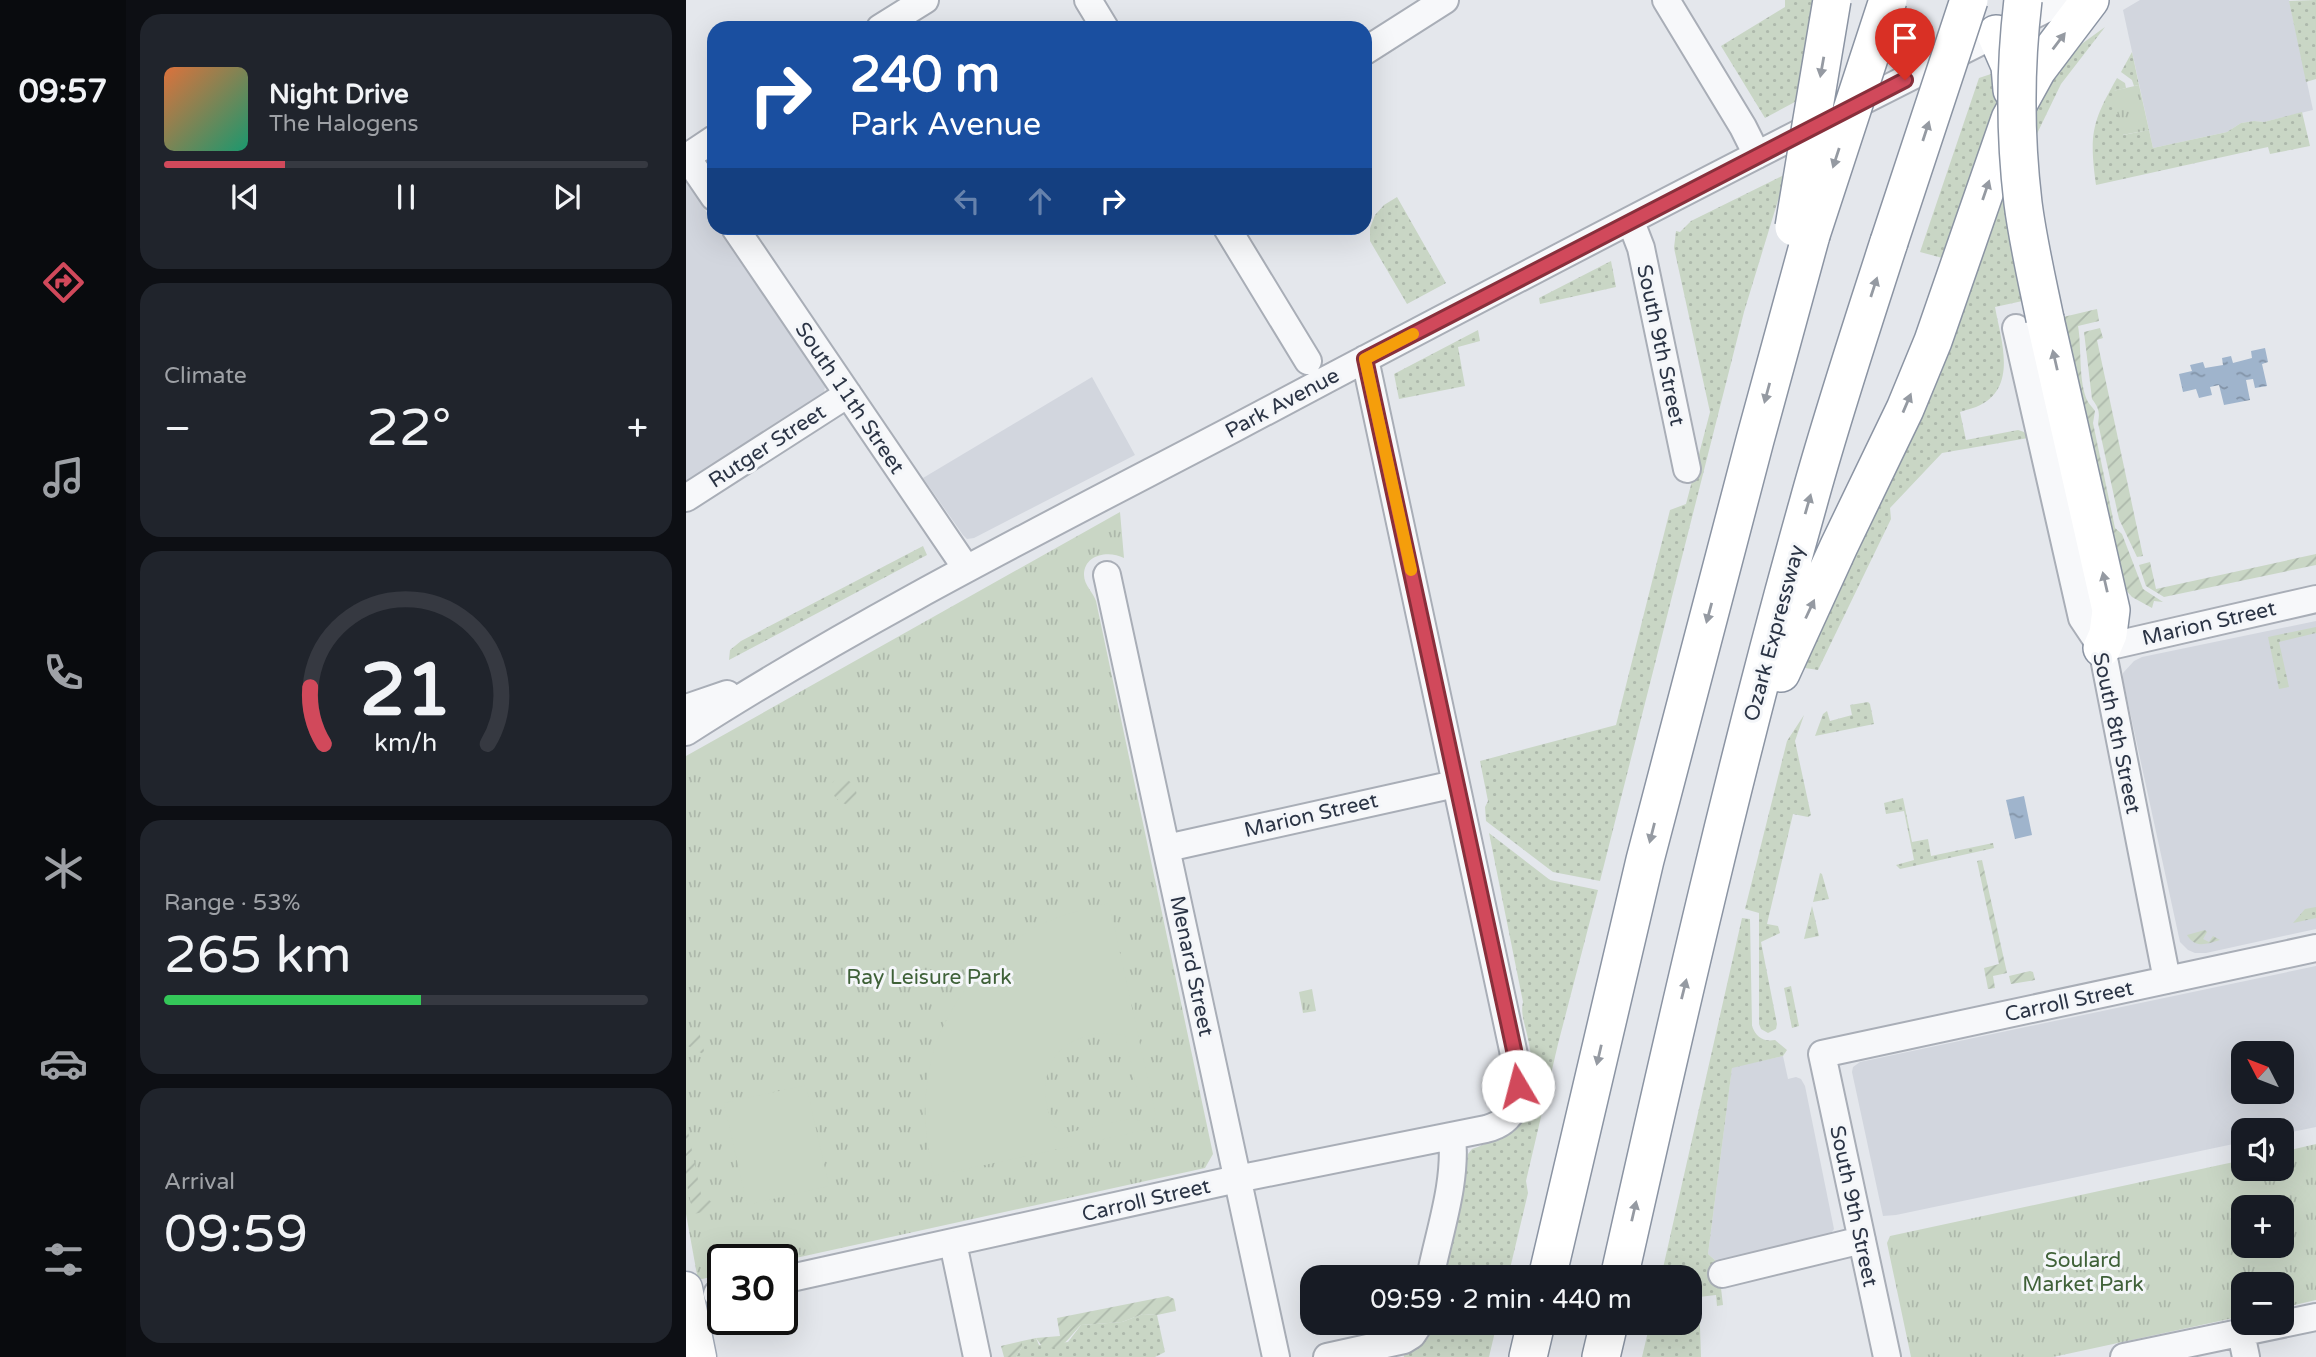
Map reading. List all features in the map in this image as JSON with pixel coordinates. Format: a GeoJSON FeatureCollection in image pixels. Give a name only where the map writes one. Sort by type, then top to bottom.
{"type":"FeatureCollection","features":[{"type":"Feature","properties":{"kind":"highway"},"geometry":{"type":"LineString","coordinates":[[1550,1265],[1645,860],[1785,327],[1801,237],[1832,0]]}},
{"type":"Feature","properties":{"kind":"highway"},"geometry":{"type":"LineString","coordinates":[[1801,237],[1888,0]]}},
{"type":"Feature","properties":{"kind":"highway","name":"Ozark Expressway"},"geometry":{"type":"LineString","coordinates":[[1622,1265],[1676,1024],[1808,502],[1889,242],[1969,0]]}},
{"type":"Feature","properties":{"kind":"highway"},"geometry":{"type":"LineString","coordinates":[[2024,0],[2019,41],[2019,149],[2031,323],[2111,610],[2108,634],[2102,648]]}},
{"type":"Feature","properties":{"kind":"highway"},"geometry":{"type":"LineString","coordinates":[[1741,760],[1905,409],[1933,341],[2010,120],[2037,70],[2090,0]]}},
{"type":"Feature","properties":{"kind":"highway"},"geometry":{"type":"LineString","coordinates":[[1996,34],[2010,66],[2010,120]]}},
{"type":"Feature","properties":{"kind":"highway"},"geometry":{"type":"LineString","coordinates":[[1528,1357],[1533,1335]]}},
{"type":"Feature","properties":{"kind":"highway"},"geometry":{"type":"LineString","coordinates":[[1601,1357],[1606,1335]]}},
{"type":"Feature","properties":{"kind":"main road"},"geometry":{"type":"LineString","coordinates":[[686,1288],[700,1357]]}},
{"type":"Feature","properties":{"kind":"street"},"geometry":{"type":"LineString","coordinates":[[891,21],[925,0]]}},
{"type":"Feature","properties":{"kind":"street"},"geometry":{"type":"LineString","coordinates":[[1088,0],[1101,21]]}},
{"type":"Feature","properties":{"kind":"street"},"geometry":{"type":"LineString","coordinates":[[1372,47],[1445,0]]}},
{"type":"Feature","properties":{"kind":"street"},"geometry":{"type":"LineString","coordinates":[[1666,0],[1758,155]]}},
{"type":"Feature","properties":{"kind":"street","name":"Park Avenue"},"geometry":{"type":"LineString","coordinates":[[686,732],[765,681],[966,568],[1758,155],[2064,0]]}},
{"type":"Feature","properties":{"kind":"street"},"geometry":{"type":"LineString","coordinates":[[707,144],[686,157],[707,187]]}},
{"type":"Feature","properties":{"kind":"street","name":"South 9th Street"},"geometry":{"type":"LineString","coordinates":[[1631,222],[1641,248],[1687,469]]}},
{"type":"Feature","properties":{"kind":"street","name":"South 11th Street"},"geometry":{"type":"LineString","coordinates":[[740,235],[966,568]]}},
{"type":"Feature","properties":{"kind":"street"},"geometry":{"type":"LineString","coordinates":[[1231,235],[1308,360]]}},
{"type":"Feature","properties":{"kind":"street"},"geometry":{"type":"LineString","coordinates":[[1365,359],[1455,783]]}},
{"type":"Feature","properties":{"kind":"street","name":"Rutger Street"},"geometry":{"type":"LineString","coordinates":[[686,498],[848,394]]}},
{"type":"Feature","properties":{"kind":"street","name":"Menard Street"},"geometry":{"type":"LineString","coordinates":[[1107,575],[1276,1357]]}},
{"type":"Feature","properties":{"kind":"street","name":"Marion Street"},"geometry":{"type":"LineString","coordinates":[[2102,648],[2316,599]]}},
{"type":"Feature","properties":{"kind":"street","name":"South 8th Street"},"geometry":{"type":"LineString","coordinates":[[2102,648],[2167,980]]}},
{"type":"Feature","properties":{"kind":"street","name":"Park Avenue"},"geometry":{"type":"LineString","coordinates":[[686,708],[765,681]]}},
{"type":"Feature","properties":{"kind":"street","name":"Marion Street"},"geometry":{"type":"LineString","coordinates":[[1167,848],[1455,783]]}},
{"type":"Feature","properties":{"kind":"street","name":"Carroll Street"},"geometry":{"type":"LineString","coordinates":[[798,1277],[1237,1179],[1493,1127],[1508,1117],[1516,1099],[1518,1074],[1455,783]]}},
{"type":"Feature","properties":{"kind":"street","name":"Carroll Street"},"geometry":{"type":"LineString","coordinates":[[1822,1054],[2316,948]]}},
{"type":"Feature","properties":{"kind":"street","name":"South 9th Street"},"geometry":{"type":"LineString","coordinates":[[1822,1054],[1887,1357]]}},
{"type":"Feature","properties":{"kind":"street"},"geometry":{"type":"LineString","coordinates":[[1433,1265],[1451,1179],[1452,1136]]}},
{"type":"Feature","properties":{"kind":"street"},"geometry":{"type":"LineString","coordinates":[[1722,1274],[1862,1240]]}},
{"type":"Feature","properties":{"kind":"street"},"geometry":{"type":"LineString","coordinates":[[953,1243],[977,1357]]}},
{"type":"Feature","properties":{"kind":"street"},"geometry":{"type":"LineString","coordinates":[[2124,1357],[2243,1345],[2316,1317]]}},
{"type":"Feature","properties":{"kind":"street"},"geometry":{"type":"LineString","coordinates":[[1327,1357],[1402,1335]]}},
{"type":"Feature","properties":{"kind":"shaded area"},"geometry":{"type":"Polygon","coordinates":[[[2140,0],[2289,0],[2313,110],[2264,122],[2241,123],[2227,132],[2153,148],[2123,10],[2140,0]]]}},
{"type":"Feature","properties":{"kind":"shaded area"},"geometry":{"type":"Polygon","coordinates":[[[686,182],[707,213],[707,235],[722,235],[825,387],[819,398],[686,483],[686,182]]]}},
{"type":"Feature","properties":{"kind":"shaded area"},"geometry":{"type":"Polygon","coordinates":[[[1092,377],[1135,455],[974,538],[967,539],[923,478],[1092,377]]]}},
{"type":"Feature","properties":{"kind":"shaded area"},"geometry":{"type":"Polygon","coordinates":[[[2316,621],[2316,929],[2206,953],[2195,953],[2180,942],[2123,673],[2142,657],[2316,621]]]}},
{"type":"Feature","properties":{"kind":"shaded area"},"geometry":{"type":"Polygon","coordinates":[[[2316,966],[2316,1127],[2294,1132],[2294,1118],[2231,1118],[2231,1145],[1883,1216],[1853,1067],[1860,1062],[2316,966]]]}},
{"type":"Feature","properties":{"kind":"shaded area"},"geometry":{"type":"Polygon","coordinates":[[[1783,1056],[1788,1079],[1801,1079],[1805,1086],[1834,1229],[1829,1236],[1718,1263],[1708,1254],[1732,1067],[1783,1056]]]}},
{"type":"Feature","properties":{"kind":"green space"},"geometry":{"type":"Polygon","coordinates":[[[1785,0],[1821,0],[1806,96],[1765,118],[1721,46],[1785,7],[1785,0]]]}},
{"type":"Feature","properties":{"kind":"green space"},"geometry":{"type":"Polygon","coordinates":[[[2316,0],[2316,79],[2306,82],[2289,1],[2316,0]]]}},
{"type":"Feature","properties":{"kind":"green space"},"geometry":{"type":"Polygon","coordinates":[[[2105,27],[2061,84],[2033,142],[2031,96],[2076,48],[2105,27]]]}},
{"type":"Feature","properties":{"kind":"green space"},"geometry":{"type":"Polygon","coordinates":[[[2132,52],[2139,85],[2134,86],[2132,80],[2121,72],[2132,52]]]}},
{"type":"Feature","properties":{"kind":"green space"},"geometry":{"type":"Polygon","coordinates":[[[2003,70],[2004,105],[1950,260],[1920,252],[1979,78],[2003,70]]]}},
{"type":"Feature","properties":{"kind":"green space"},"geometry":{"type":"Polygon","coordinates":[[[2117,78],[2125,83],[2126,88],[2114,91],[2123,135],[2149,130],[2153,148],[2227,132],[2241,123],[2264,122],[2302,112],[2310,146],[2270,154],[2268,147],[2096,185],[2094,129],[2102,106],[2117,78]]]}},
{"type":"Feature","properties":{"kind":"green space"},"geometry":{"type":"Polygon","coordinates":[[[2139,85],[2149,130],[2122,135],[2113,91],[2139,85]]]}},
{"type":"Feature","properties":{"kind":"green space"},"geometry":{"type":"Polygon","coordinates":[[[2007,164],[2027,300],[1995,307],[2004,363],[1998,389],[1976,407],[1960,412],[1966,440],[2018,430],[2024,432],[2028,438],[1942,453],[1890,508],[1891,519],[1818,670],[1805,668],[1816,629],[2007,164]]]}},
{"type":"Feature","properties":{"kind":"green space"},"geometry":{"type":"Polygon","coordinates":[[[1786,174],[1744,312],[1600,881],[1553,872],[1486,821],[1485,807],[1488,801],[1480,761],[1616,725],[1670,510],[1686,504],[1710,412],[1674,248],[1676,231],[1680,232],[1691,221],[1786,174]]]}},
{"type":"Feature","properties":{"kind":"green space"},"geometry":{"type":"Polygon","coordinates":[[[1397,197],[1446,283],[1407,304],[1370,241],[1375,215],[1397,197]]]}},
{"type":"Feature","properties":{"kind":"green space"},"geometry":{"type":"Polygon","coordinates":[[[1611,261],[1616,287],[1540,304],[1539,298],[1611,261]]]}},
{"type":"Feature","properties":{"kind":"green space"},"geometry":{"type":"Polygon","coordinates":[[[2097,309],[2099,321],[2078,326],[2083,385],[2088,402],[2095,411],[2093,423],[2115,528],[2122,534],[2143,589],[2163,602],[2154,601],[2152,608],[2132,597],[2124,588],[2059,318],[2097,309]]]}},
{"type":"Feature","properties":{"kind":"green space"},"geometry":{"type":"Polygon","coordinates":[[[2100,328],[2103,338],[2097,340],[2143,556],[2137,557],[2119,519],[2098,423],[2098,411],[2092,399],[2084,332],[2100,328]]]}},
{"type":"Feature","properties":{"kind":"green space"},"geometry":{"type":"Polygon","coordinates":[[[1478,330],[1480,341],[1458,347],[1465,386],[1399,399],[1394,374],[1478,330]]]}},
{"type":"Feature","properties":{"kind":"green space","name":"Ray Leisure Park"},"geometry":{"type":"Polygon","coordinates":[[[1120,512],[1124,558],[1105,554],[1093,558],[1085,568],[1084,579],[1096,601],[1213,1154],[1205,1168],[798,1257],[798,1244],[707,1244],[707,1278],[698,1280],[686,1214],[686,756],[1120,512]]]}},
{"type":"Feature","properties":{"kind":"green space"},"geometry":{"type":"Polygon","coordinates":[[[923,546],[927,555],[729,660],[730,650],[741,641],[923,546]]]}},
{"type":"Feature","properties":{"kind":"green space"},"geometry":{"type":"Polygon","coordinates":[[[2316,554],[2316,565],[2164,597],[2146,586],[2139,565],[2150,562],[2156,589],[2316,554]]]}},
{"type":"Feature","properties":{"kind":"green space"},"geometry":{"type":"Polygon","coordinates":[[[2316,627],[2316,633],[2279,642],[2289,687],[2279,689],[2268,637],[2316,627]]]}},
{"type":"Feature","properties":{"kind":"green space"},"geometry":{"type":"Polygon","coordinates":[[[1868,702],[1874,724],[1815,736],[1823,714],[1827,711],[1830,721],[1852,715],[1850,705],[1868,702]]]}},
{"type":"Feature","properties":{"kind":"green space"},"geometry":{"type":"Polygon","coordinates":[[[1804,715],[1795,741],[1811,815],[1808,817],[1793,814],[1767,924],[1778,926],[1780,933],[1761,942],[1777,1024],[1776,1029],[1768,1033],[1761,1029],[1759,1024],[1759,913],[1745,909],[1787,741],[1804,715]]]}},
{"type":"Feature","properties":{"kind":"green space"},"geometry":{"type":"Polygon","coordinates":[[[839,778],[849,781],[855,788],[857,795],[849,805],[837,799],[830,788],[839,778]]]}},
{"type":"Feature","properties":{"kind":"green space"},"geometry":{"type":"Polygon","coordinates":[[[1903,798],[1912,842],[1928,839],[1931,856],[1993,843],[1994,848],[1900,869],[1896,865],[1914,860],[1904,811],[1886,814],[1884,803],[1903,798]]]}},
{"type":"Feature","properties":{"kind":"green space"},"geometry":{"type":"Polygon","coordinates":[[[1489,833],[1550,880],[1598,890],[1526,1181],[1528,1193],[1511,1265],[1443,1265],[1468,1154],[1472,1149],[1508,1131],[1520,1121],[1528,1109],[1533,1079],[1523,1002],[1489,833]]]}},
{"type":"Feature","properties":{"kind":"green space"},"geometry":{"type":"Polygon","coordinates":[[[1982,860],[2007,973],[1993,976],[1995,988],[1988,989],[1984,968],[1999,964],[1977,861],[1982,860]]]}},
{"type":"Feature","properties":{"kind":"green space"},"geometry":{"type":"Polygon","coordinates":[[[1820,873],[1829,899],[1813,902],[1820,873]]]}},
{"type":"Feature","properties":{"kind":"green space"},"geometry":{"type":"Polygon","coordinates":[[[1109,903],[1156,1117],[1146,1130],[934,1176],[925,1115],[927,1085],[941,1031],[955,1005],[995,958],[1028,931],[1061,916],[1109,903]],[[1099,1033],[1068,1044],[1058,1052],[1047,1075],[1045,1088],[1049,1113],[1061,1134],[1134,1118],[1141,1122],[1147,1112],[1141,1108],[1125,1035],[1099,1033]]]}},
{"type":"Feature","properties":{"kind":"green space"},"geometry":{"type":"Polygon","coordinates":[[[1812,906],[1819,936],[1804,939],[1812,906]]]}},
{"type":"Feature","properties":{"kind":"green space"},"geometry":{"type":"Polygon","coordinates":[[[2316,907],[2316,918],[2293,923],[2305,909],[2316,907]]]}},
{"type":"Feature","properties":{"kind":"green space"},"geometry":{"type":"Polygon","coordinates":[[[1742,918],[1750,919],[1752,1026],[1761,1038],[1775,1040],[1787,1050],[1783,1056],[1732,1068],[1708,1254],[1718,1263],[1723,1305],[1717,1306],[1716,1295],[1702,1297],[1702,1265],[1664,1265],[1742,918]]]}},
{"type":"Feature","properties":{"kind":"green space"},"geometry":{"type":"Polygon","coordinates":[[[2205,930],[2207,932],[2203,939],[2209,942],[2213,936],[2220,940],[2206,944],[2198,944],[2187,935],[2205,930]]]}},
{"type":"Feature","properties":{"kind":"green space"},"geometry":{"type":"Polygon","coordinates":[[[2033,972],[2035,980],[2011,984],[2009,976],[2033,972]]]}},
{"type":"Feature","properties":{"kind":"green space"},"geometry":{"type":"Polygon","coordinates":[[[1791,986],[1799,1026],[1792,1028],[1784,988],[1791,986]]]}},
{"type":"Feature","properties":{"kind":"green space"},"geometry":{"type":"Polygon","coordinates":[[[1312,989],[1316,1011],[1303,1013],[1299,992],[1312,989]]]}},
{"type":"Feature","properties":{"kind":"green space"},"geometry":{"type":"Polygon","coordinates":[[[699,1032],[705,1055],[686,1045],[686,1034],[699,1032]]]}},
{"type":"Feature","properties":{"kind":"green space"},"geometry":{"type":"Polygon","coordinates":[[[806,1085],[829,1186],[747,1205],[724,1103],[806,1085]]]}},
{"type":"Feature","properties":{"kind":"green space"},"geometry":{"type":"Polygon","coordinates":[[[686,1122],[701,1194],[714,1206],[710,1211],[693,1214],[686,1179],[686,1122]]]}},
{"type":"Feature","properties":{"kind":"green space","name":"Soulard Market Park"},"geometry":{"type":"Polygon","coordinates":[[[2316,1144],[2316,1300],[2294,1305],[2294,1272],[2231,1272],[2231,1319],[2053,1357],[1911,1357],[1887,1243],[1890,1236],[2231,1163],[2231,1181],[2294,1181],[2294,1149],[2316,1144]]]}},
{"type":"Feature","properties":{"kind":"green space"},"geometry":{"type":"Polygon","coordinates":[[[1168,1296],[1174,1299],[1176,1311],[1157,1315],[1143,1314],[1122,1322],[1081,1325],[1066,1342],[1057,1347],[1044,1349],[1036,1338],[1060,1336],[1057,1318],[1168,1296]]]}},
{"type":"Feature","properties":{"kind":"green space"},"geometry":{"type":"Polygon","coordinates":[[[1143,1314],[1157,1315],[1165,1352],[1155,1357],[1016,1357],[1022,1347],[1022,1341],[1036,1338],[1039,1345],[1068,1342],[1081,1325],[1122,1322],[1143,1314]]]}},
{"type":"Feature","properties":{"kind":"green space"},"geometry":{"type":"Polygon","coordinates":[[[1419,1335],[1494,1335],[1489,1357],[1404,1357],[1403,1352],[1419,1335]]]}},
{"type":"Feature","properties":{"kind":"green space"},"geometry":{"type":"Polygon","coordinates":[[[1647,1335],[1700,1335],[1701,1357],[1642,1357],[1647,1335]]]}},
{"type":"Feature","properties":{"kind":"green space"},"geometry":{"type":"Polygon","coordinates":[[[1022,1341],[1022,1347],[1016,1357],[1004,1357],[1001,1346],[1022,1341]]]}},
{"type":"Feature","properties":{"kind":"water"},"geometry":{"type":"Polygon","coordinates":[[[2265,348],[2268,362],[2262,364],[2267,386],[2255,388],[2253,379],[2246,380],[2250,400],[2224,405],[2219,385],[2210,387],[2212,395],[2199,398],[2196,389],[2183,392],[2179,374],[2192,371],[2190,365],[2203,362],[2205,368],[2223,365],[2222,358],[2231,356],[2233,363],[2252,358],[2251,351],[2265,348]]]}},
{"type":"Feature","properties":{"kind":"water"},"geometry":{"type":"Polygon","coordinates":[[[2024,796],[2032,835],[2015,839],[2006,800],[2024,796]]]}},
{"type":"Feature","properties":{"kind":"slow traffic"},"geometry":{"type":"LineString","coordinates":[[1411,570],[1365,359],[1413,334]]}},
{"type":"Feature","properties":{"kind":"route"},"geometry":{"type":"LineString","coordinates":[[1518,1086],[1514,1050],[1365,359],[1905,80]]}}]}
